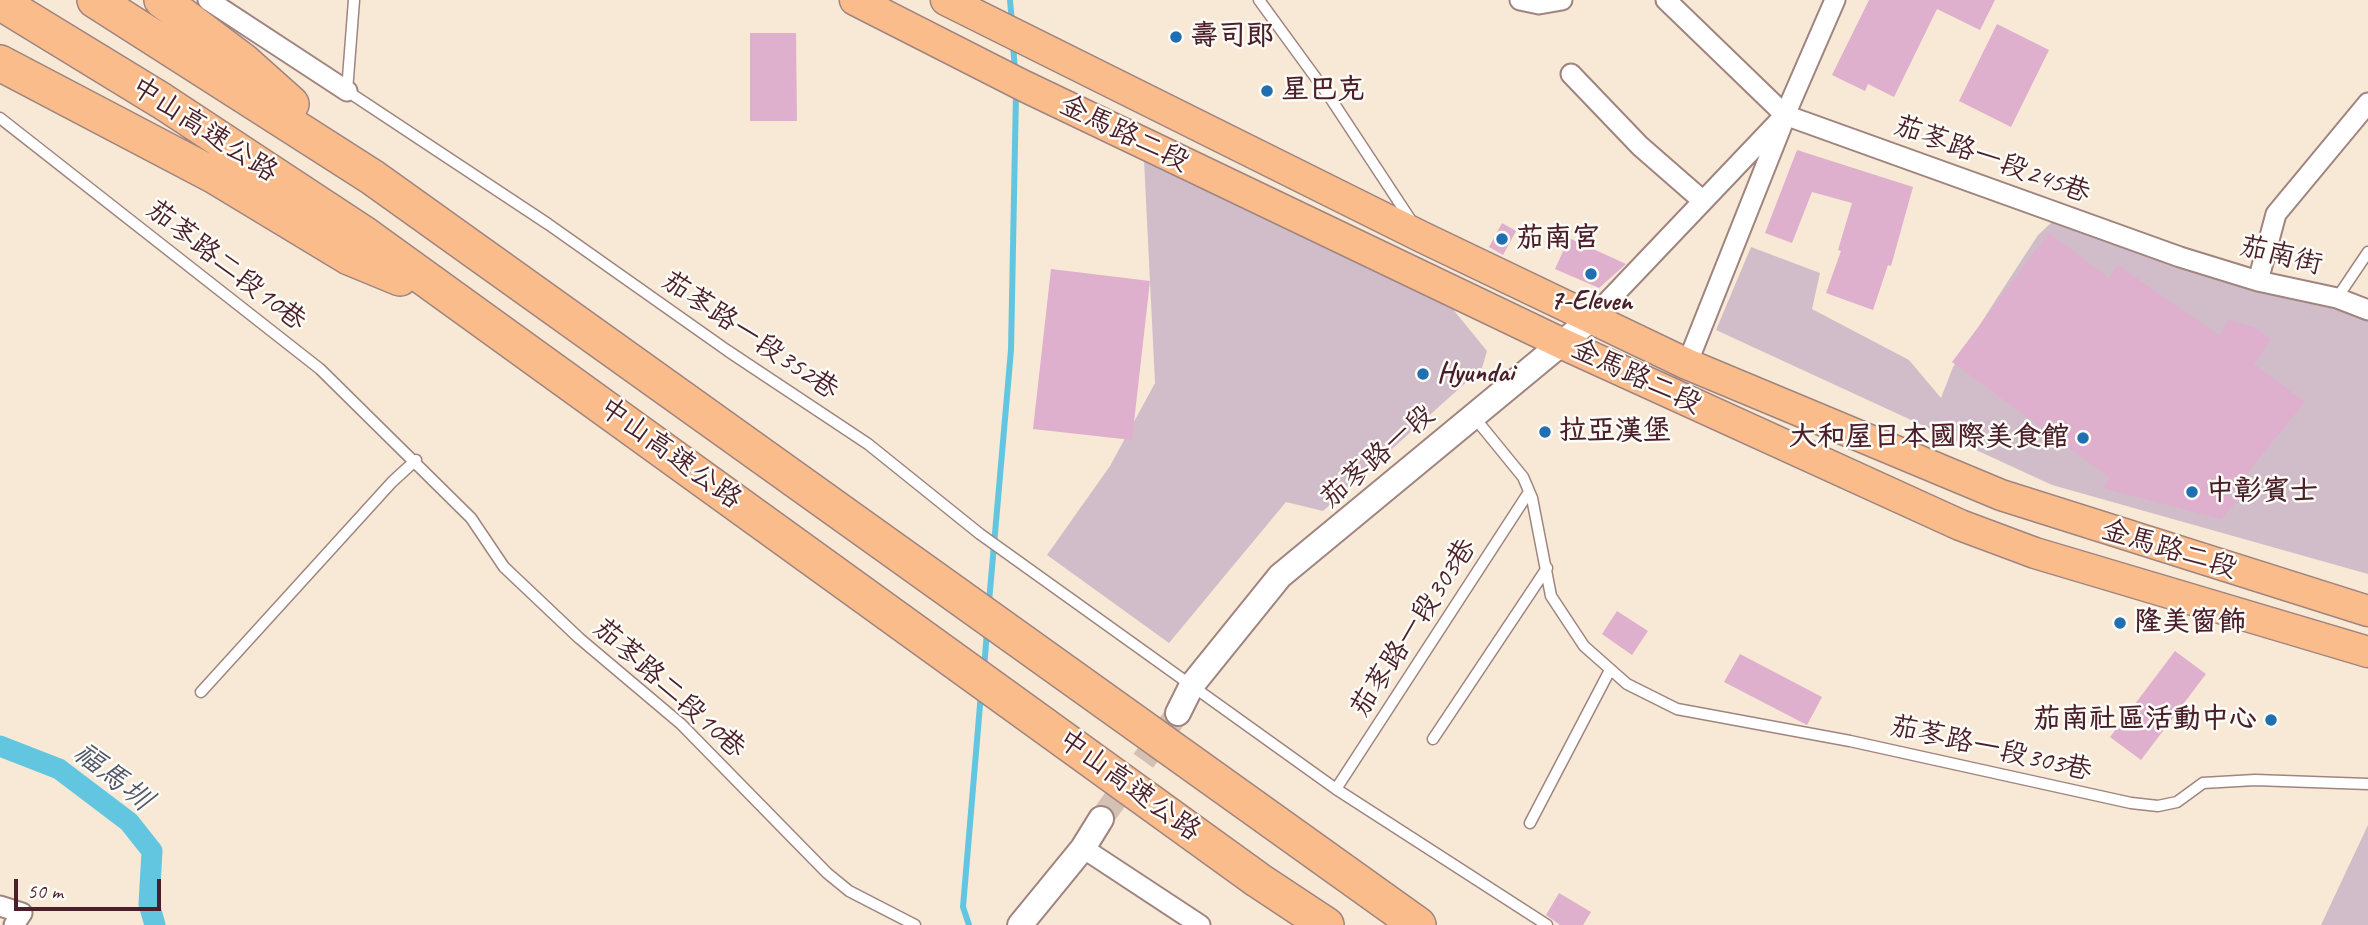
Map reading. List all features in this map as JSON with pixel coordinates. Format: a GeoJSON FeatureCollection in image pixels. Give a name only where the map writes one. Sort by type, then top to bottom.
{"type":"FeatureCollection","features":[{"type":"Feature","properties":{"kind":"highway","name":"中山高速公路"},"geometry":{"type":"LineString","coordinates":[[95,0],[372,177],[1418,925]]}},
{"type":"Feature","properties":{"kind":"highway"},"geometry":{"type":"LineString","coordinates":[[162,0],[244,62],[372,177]]}},
{"type":"Feature","properties":{"kind":"highway","name":"中山高速公路"},"geometry":{"type":"LineString","coordinates":[[0,2],[162,101],[361,232],[1247,872],[1326,925]]}},
{"type":"Feature","properties":{"kind":"highway"},"geometry":{"type":"LineString","coordinates":[[0,63],[215,176],[349,257],[457,301]]}},
{"type":"Feature","properties":{"kind":"main road","name":"金馬路二段"},"geometry":{"type":"LineString","coordinates":[[855,0],[1015,82],[1563,344],[1960,525],[2035,553],[2368,652]]}},
{"type":"Feature","properties":{"kind":"main road","name":"金馬路二段"},"geometry":{"type":"LineString","coordinates":[[946,0],[1422,237],[1687,364],[2001,495],[2368,611]]}},
{"type":"Feature","properties":{"kind":"street"},"geometry":{"type":"LineString","coordinates":[[208,0],[347,91]]}},
{"type":"Feature","properties":{"kind":"street"},"geometry":{"type":"LineString","coordinates":[[1520,0],[1539,4],[1563,0]]}},
{"type":"Feature","properties":{"kind":"street"},"geometry":{"type":"LineString","coordinates":[[1666,0],[1785,116],[1687,364]]}},
{"type":"Feature","properties":{"kind":"street","name":"茄苳路一段"},"geometry":{"type":"LineString","coordinates":[[1178,713],[1192,685],[1280,576],[1370,505],[1472,415],[1591,320],[1785,116],[1836,0]]}},
{"type":"Feature","properties":{"kind":"street"},"geometry":{"type":"LineString","coordinates":[[1826,19],[1842,0]]}},
{"type":"Feature","properties":{"kind":"street"},"geometry":{"type":"LineString","coordinates":[[1571,74],[1640,146],[1703,201]]}},
{"type":"Feature","properties":{"kind":"street"},"geometry":{"type":"LineString","coordinates":[[2258,281],[2276,214],[2368,103]]}},
{"type":"Feature","properties":{"kind":"street","name":"茄苳路一段245巷"},"geometry":{"type":"LineString","coordinates":[[1785,116],[2179,257]]}},
{"type":"Feature","properties":{"kind":"street","name":"茄南街"},"geometry":{"type":"LineString","coordinates":[[2179,257],[2258,281],[2337,298],[2368,310]]}},
{"type":"Feature","properties":{"kind":"street"},"geometry":{"type":"LineString","coordinates":[[1020,925],[1083,848],[1101,819]]}},
{"type":"Feature","properties":{"kind":"street"},"geometry":{"type":"LineString","coordinates":[[1083,848],[1200,925]]}},
{"type":"Feature","properties":{"kind":"street"},"geometry":{"type":"LineString","coordinates":[[0,906],[22,913],[14,925]]}},
{"type":"Feature","properties":{"kind":"lane"},"geometry":{"type":"LineString","coordinates":[[347,91],[354,0]]}},
{"type":"Feature","properties":{"kind":"lane"},"geometry":{"type":"LineString","coordinates":[[1259,0],[1329,96],[1422,237]]}},
{"type":"Feature","properties":{"kind":"lane","name":"茄苳路一段352巷"},"geometry":{"type":"LineString","coordinates":[[347,91],[548,224],[868,444],[980,534],[1336,789],[1547,925]]}},
{"type":"Feature","properties":{"kind":"lane","name":"茄苳路二段10巷"},"geometry":{"type":"LineString","coordinates":[[0,118],[320,369],[416,460],[471,518],[504,567],[579,638],[681,724],[827,873],[849,891],[915,925]]}},
{"type":"Feature","properties":{"kind":"lane"},"geometry":{"type":"LineString","coordinates":[[2337,298],[2368,252]]}},
{"type":"Feature","properties":{"kind":"lane","name":"茄苳路一段303巷"},"geometry":{"type":"LineString","coordinates":[[1472,415],[1522,477],[1529,492],[1548,567],[1551,596],[1584,646],[1627,684],[1677,709],[1850,741],[2131,803],[2158,806],[2177,802],[2203,783],[2255,780],[2368,783]]}},
{"type":"Feature","properties":{"kind":"lane"},"geometry":{"type":"LineString","coordinates":[[201,692],[392,482],[416,460]]}},
{"type":"Feature","properties":{"kind":"lane","name":"茄苳路一段303巷"},"geometry":{"type":"LineString","coordinates":[[1336,789],[1529,492]]}},
{"type":"Feature","properties":{"kind":"lane"},"geometry":{"type":"LineString","coordinates":[[1433,739],[1548,567]]}},
{"type":"Feature","properties":{"kind":"lane"},"geometry":{"type":"LineString","coordinates":[[1530,823],[1610,670]]}},
{"type":"Feature","properties":{"kind":"shaded area"},"geometry":{"type":"Polygon","coordinates":[[[1144,160],[1452,308],[1487,351],[1482,368],[1323,511],[1286,502],[1169,643],[1047,555],[1110,466],[1155,383],[1144,160]]]}},
{"type":"Feature","properties":{"kind":"shaded area"},"geometry":{"type":"Polygon","coordinates":[[[2063,212],[2368,311],[2368,574],[2052,485],[1716,330],[1751,247],[1820,273],[1812,309],[1909,360],[1941,398],[1953,367],[2038,235],[2063,212]]]}},
{"type":"Feature","properties":{"kind":"shaded area"},"geometry":{"type":"Polygon","coordinates":[[[2368,825],[2368,925],[2321,925],[2368,825]]]}},
{"type":"Feature","properties":{"kind":"building"},"geometry":{"type":"Polygon","coordinates":[[[1869,0],[1995,0],[1980,30],[1937,9],[1894,97],[1868,84],[1865,91],[1832,75],[1869,0]]]}},
{"type":"Feature","properties":{"kind":"building"},"geometry":{"type":"Polygon","coordinates":[[[1997,24],[2049,50],[2011,127],[1959,101],[1997,24]]]}},
{"type":"Feature","properties":{"kind":"building"},"geometry":{"type":"Polygon","coordinates":[[[750,33],[796,33],[797,121],[750,121],[750,33]]]}},
{"type":"Feature","properties":{"kind":"building"},"geometry":{"type":"Polygon","coordinates":[[[1797,150],[1913,187],[1891,266],[1888,265],[1873,310],[1826,293],[1841,251],[1838,250],[1852,203],[1812,192],[1792,243],[1765,233],[1797,150]]]}},
{"type":"Feature","properties":{"kind":"building","name":"茄南宮"},"geometry":{"type":"Polygon","coordinates":[[[1502,223],[1516,231],[1503,255],[1489,247],[1502,223]]]}},
{"type":"Feature","properties":{"kind":"building"},"geometry":{"type":"Polygon","coordinates":[[[2049,233],[2109,278],[2118,265],[2220,336],[2228,320],[2254,327],[2271,339],[2254,364],[2305,402],[2230,494],[2238,500],[2221,519],[2102,488],[2110,478],[1952,362],[2049,233]]]}},
{"type":"Feature","properties":{"kind":"building"},"geometry":{"type":"Polygon","coordinates":[[[1569,238],[1626,264],[1599,288],[1555,269],[1569,238]]]}},
{"type":"Feature","properties":{"kind":"building"},"geometry":{"type":"Polygon","coordinates":[[[1051,269],[1150,281],[1132,440],[1033,429],[1051,269]]]}},
{"type":"Feature","properties":{"kind":"building"},"geometry":{"type":"Polygon","coordinates":[[[1617,611],[1648,631],[1632,655],[1602,634],[1617,611]]]}},
{"type":"Feature","properties":{"kind":"building"},"geometry":{"type":"Polygon","coordinates":[[[2175,651],[2206,674],[2141,760],[2110,737],[2175,651]]]}},
{"type":"Feature","properties":{"kind":"building"},"geometry":{"type":"Polygon","coordinates":[[[1740,654],[1822,697],[1807,725],[1724,682],[1740,654]]]}},
{"type":"Feature","properties":{"kind":"building"},"geometry":{"type":"Polygon","coordinates":[[[1559,893],[1591,912],[1583,925],[1560,925],[1546,915],[1559,893]]]}},
{"type":"Feature","properties":{"kind":"waterway"},"geometry":{"type":"LineString","coordinates":[[1010,0],[1012,23]]}},
{"type":"Feature","properties":{"kind":"waterway"},"geometry":{"type":"LineString","coordinates":[[1013,44],[1015,71]]}},
{"type":"Feature","properties":{"kind":"waterway"},"geometry":{"type":"LineString","coordinates":[[989,602],[1011,350],[1016,93]]}},
{"type":"Feature","properties":{"kind":"waterway"},"geometry":{"type":"LineString","coordinates":[[984,669],[987,631]]}},
{"type":"Feature","properties":{"kind":"waterway"},"geometry":{"type":"LineString","coordinates":[[969,925],[963,907],[981,693]]}},
{"type":"Feature","properties":{"kind":"waterway","name":"福馬圳"},"geometry":{"type":"LineString","coordinates":[[0,746],[59,769],[129,822],[152,851],[149,904],[155,925]]}},
{"type":"Feature","properties":{"kind":"tunnel"},"geometry":{"type":"LineString","coordinates":[[1101,819],[1178,713]]}},
{"type":"Feature","properties":{"kind":"place","name":"壽司郎"},"geometry":{"type":"Point","coordinates":[1176,37]}},
{"type":"Feature","properties":{"kind":"place","name":"星巴克"},"geometry":{"type":"Point","coordinates":[1267,91]}},
{"type":"Feature","properties":{"kind":"place","name":"茄南宮"},"geometry":{"type":"Point","coordinates":[1502,239]}},
{"type":"Feature","properties":{"kind":"place","name":"7-Eleven"},"geometry":{"type":"Point","coordinates":[1591,274]}},
{"type":"Feature","properties":{"kind":"place","name":"Hyundai"},"geometry":{"type":"Point","coordinates":[1423,374]}},
{"type":"Feature","properties":{"kind":"place","name":"拉亞漢堡"},"geometry":{"type":"Point","coordinates":[1545,432]}},
{"type":"Feature","properties":{"kind":"place","name":"大和屋日本國際美食館"},"geometry":{"type":"Point","coordinates":[2083,438]}},
{"type":"Feature","properties":{"kind":"place","name":"中彰賓士"},"geometry":{"type":"Point","coordinates":[2192,492]}},
{"type":"Feature","properties":{"kind":"place","name":"隆美窗飾"},"geometry":{"type":"Point","coordinates":[2120,623]}},
{"type":"Feature","properties":{"kind":"place","name":"茄南社區活動中心"},"geometry":{"type":"Point","coordinates":[2271,720]}}]}
